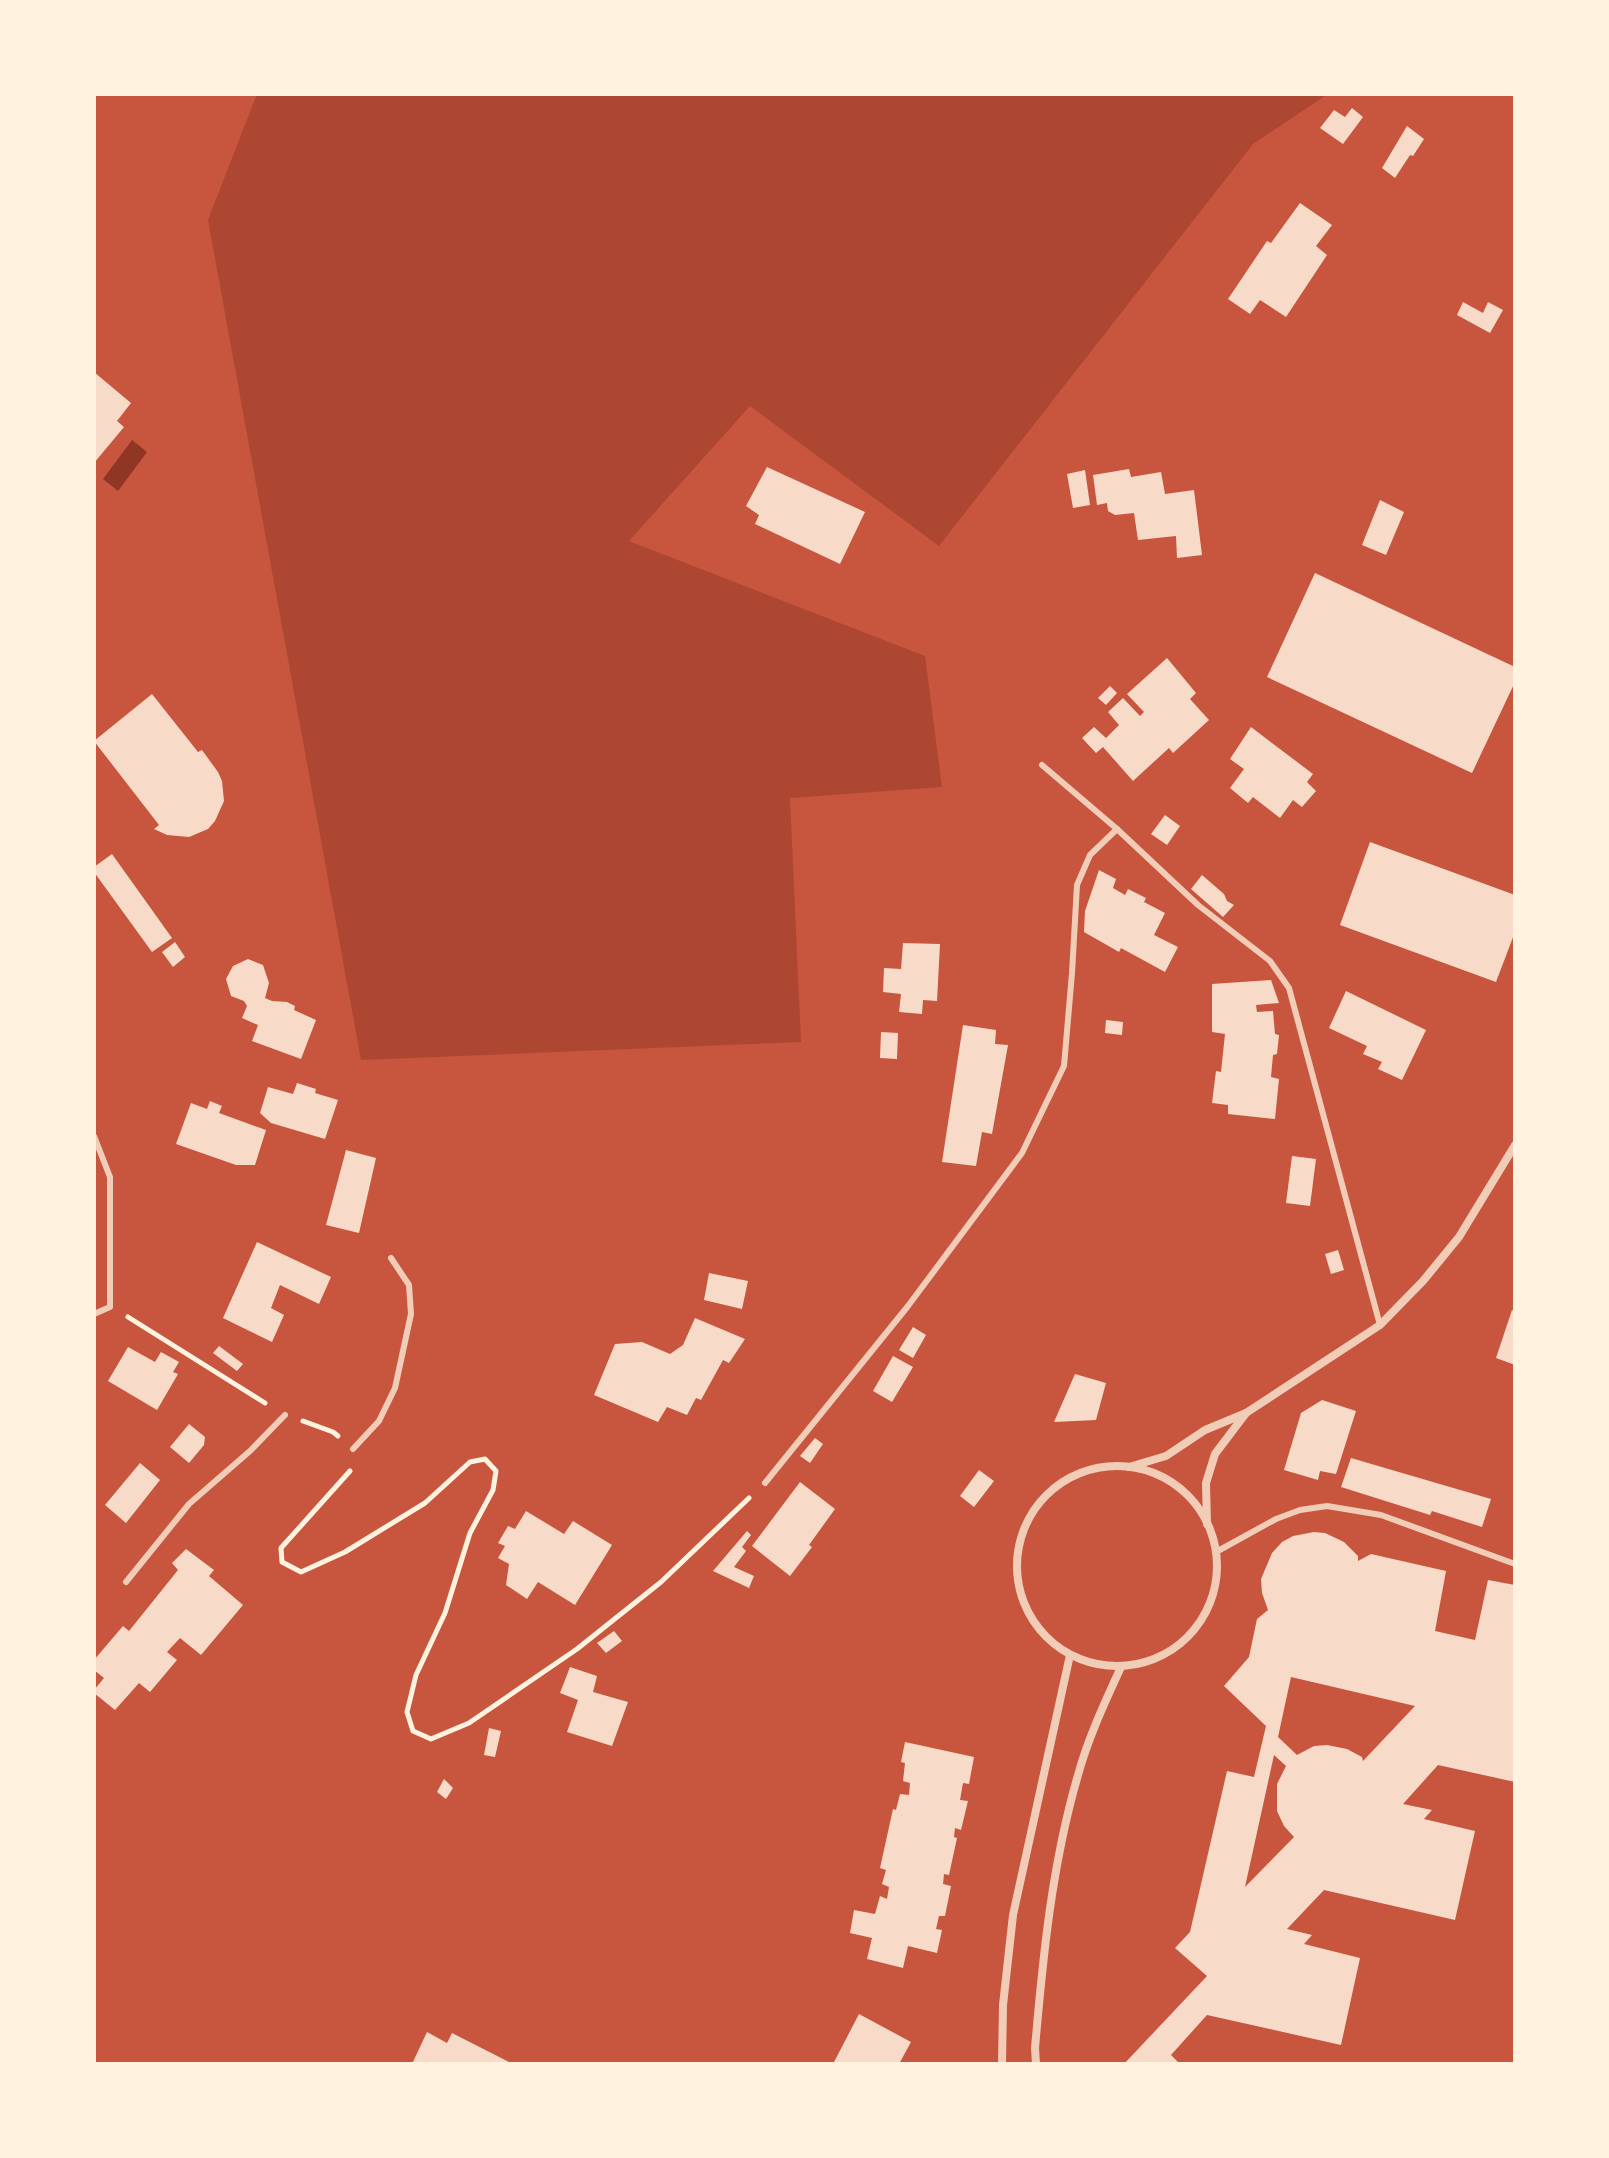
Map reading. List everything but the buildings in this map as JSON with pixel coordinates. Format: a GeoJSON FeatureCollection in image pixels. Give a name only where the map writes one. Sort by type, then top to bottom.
{"type":"FeatureCollection","features":[{"type":"Feature","properties":{"kind":"street"},"geometry":{"type":"LineString","coordinates":[[1128,1467],[1166,1456],[1205,1430],[1246,1413],[1380,1325],[1423,1281],[1459,1237],[1515,1145]]}},
{"type":"Feature","properties":{"kind":"street"},"geometry":{"type":"LineString","coordinates":[[1207,1525],[1206,1483],[1215,1454],[1246,1413]]}},
{"type":"Feature","properties":{"kind":"street"},"geometry":{"type":"LineString","coordinates":[[1105,1467],[1128,1467],[1151,1472],[1172,1483],[1193,1501],[1207,1525],[1216,1552],[1216,1580],[1209,1606],[1194,1630],[1174,1649],[1149,1661],[1121,1667],[1095,1664],[1070,1655],[1051,1642],[1035,1625],[1024,1604],[1018,1582],[1017,1559],[1021,1536],[1030,1515],[1044,1497],[1062,1482],[1083,1472],[1105,1467]]}},
{"type":"Feature","properties":{"kind":"street"},"geometry":{"type":"LineString","coordinates":[[1002,2064],[1003,2005],[1013,1915],[1070,1655]]}},
{"type":"Feature","properties":{"kind":"street"},"geometry":{"type":"LineString","coordinates":[[1036,2064],[1048,1918],[1062,1839],[1078,1774],[1121,1667]]}},
{"type":"Feature","properties":{"kind":"lane"},"geometry":{"type":"LineString","coordinates":[[1042,765],[1117,829],[1198,905],[1270,961],[1289,988],[1380,1325]]}},
{"type":"Feature","properties":{"kind":"lane"},"geometry":{"type":"LineString","coordinates":[[765,1483],[908,1306],[1022,1153],[1064,1066],[1077,885],[1090,855],[1117,829]]}},
{"type":"Feature","properties":{"kind":"lane"},"geometry":{"type":"LineString","coordinates":[[94,1136],[110,1177],[110,1307],[94,1314]]}},
{"type":"Feature","properties":{"kind":"lane"},"geometry":{"type":"LineString","coordinates":[[353,1449],[379,1421],[395,1388],[411,1314],[409,1285],[391,1258]]}},
{"type":"Feature","properties":{"kind":"lane"},"geometry":{"type":"LineString","coordinates":[[126,1582],[189,1504],[250,1451],[285,1415]]}},
{"type":"Feature","properties":{"kind":"lane"},"geometry":{"type":"LineString","coordinates":[[1216,1552],[1276,1519],[1300,1510],[1327,1506],[1381,1515],[1515,1564]]}},
{"type":"Feature","properties":{"kind":"path"},"geometry":{"type":"LineString","coordinates":[[110,1307],[285,1415],[333,1432],[353,1449],[350,1472],[281,1548],[282,1562],[301,1572],[345,1552],[425,1503],[470,1462],[485,1459],[496,1471],[493,1490],[470,1533],[445,1613],[416,1675],[407,1712],[413,1731],[431,1739],[469,1723],[577,1649],[661,1582],[765,1483]]}},
{"type":"Feature","properties":{"kind":"shaded area"},"geometry":{"type":"Polygon","coordinates":[[[257,94],[1328,94],[1253,144],[939,546],[750,406],[629,541],[925,656],[942,787],[790,798],[801,1042],[361,1060],[208,220],[257,94]]]}},
{"type":"Feature","properties":{"kind":"shaded area"},"geometry":{"type":"Polygon","coordinates":[[[132,440],[147,452],[118,491],[103,479],[132,440]]]}}]}
